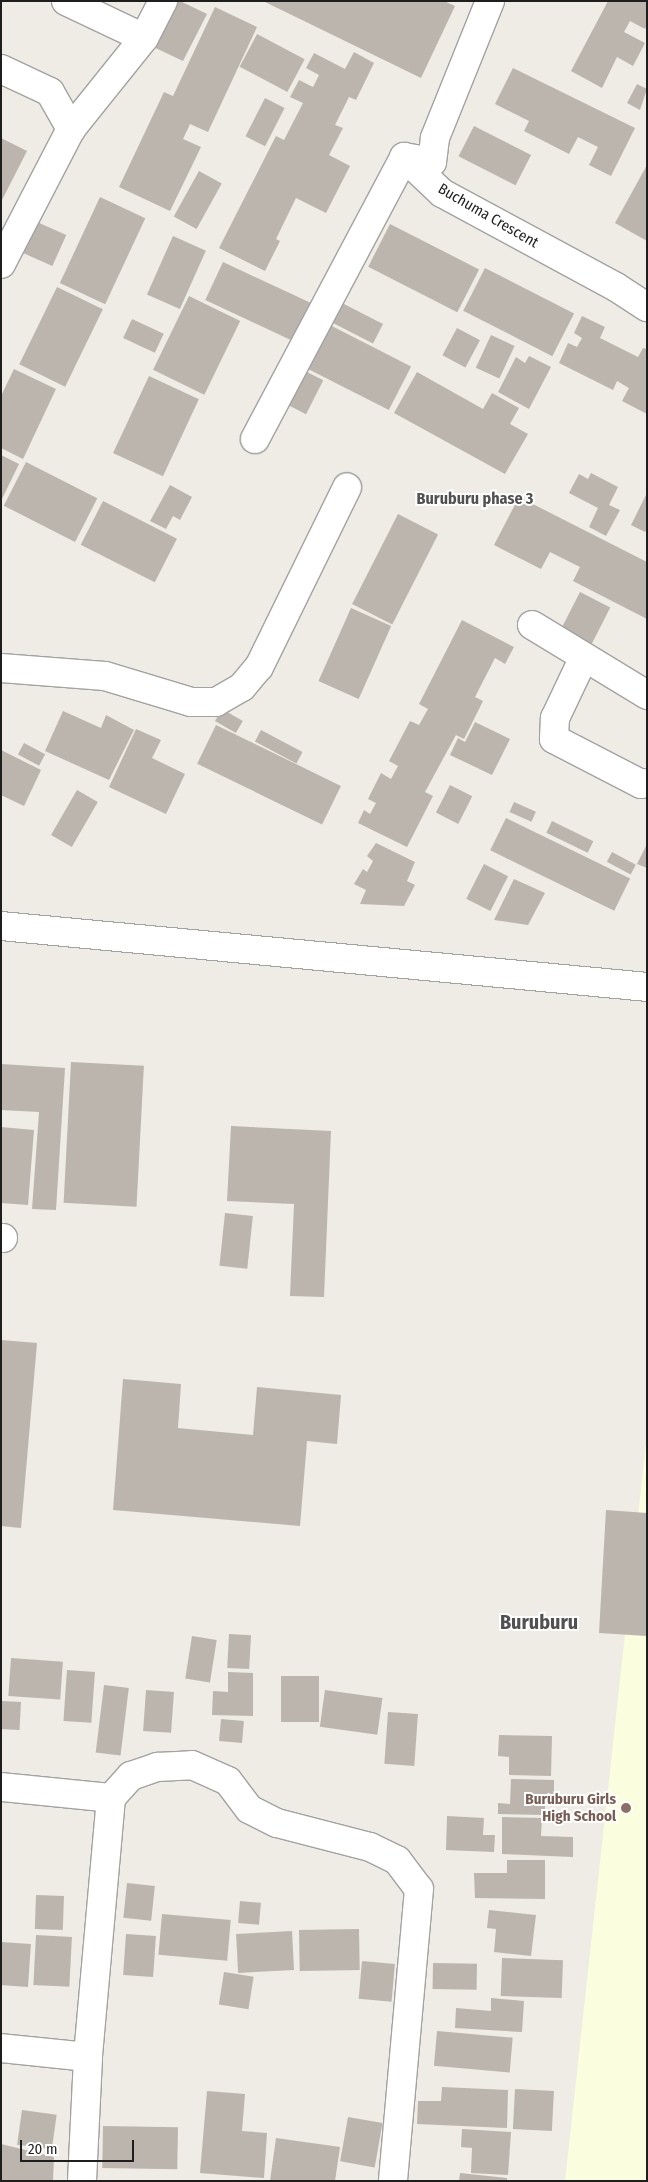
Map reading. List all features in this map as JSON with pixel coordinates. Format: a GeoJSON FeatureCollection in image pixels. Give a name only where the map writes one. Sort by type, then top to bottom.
{"type":"FeatureCollection","features":[{"type":"Feature","properties":{"kind":"street"},"geometry":{"type":"LineString","coordinates":[[66,1],[144,38]]}},
{"type":"Feature","properties":{"kind":"street"},"geometry":{"type":"LineString","coordinates":[[1,264],[71,129],[144,38],[164,1]]}},
{"type":"Feature","properties":{"kind":"street","name":"Buchuma Crescent"},"geometry":{"type":"LineString","coordinates":[[404,157],[432,162],[435,138],[490,1]]}},
{"type":"Feature","properties":{"kind":"street"},"geometry":{"type":"LineString","coordinates":[[1,69],[50,92],[71,129]]}},
{"type":"Feature","properties":{"kind":"street"},"geometry":{"type":"LineString","coordinates":[[254,439],[404,157]]}},
{"type":"Feature","properties":{"kind":"street","name":"Buchuma Crescent"},"geometry":{"type":"LineString","coordinates":[[404,157],[442,193],[616,287],[647,307]]}},
{"type":"Feature","properties":{"kind":"street"},"geometry":{"type":"LineString","coordinates":[[1,668],[105,676],[191,702],[216,702],[242,687],[259,667],[347,486]]}},
{"type":"Feature","properties":{"kind":"street"},"geometry":{"type":"LineString","coordinates":[[532,625],[647,696]]}},
{"type":"Feature","properties":{"kind":"street"},"geometry":{"type":"LineString","coordinates":[[584,657],[554,718],[554,739],[641,784],[647,783]]}},
{"type":"Feature","properties":{"kind":"street"},"geometry":{"type":"LineString","coordinates":[[1,926],[647,987]]}},
{"type":"Feature","properties":{"kind":"street"},"geometry":{"type":"LineString","coordinates":[[82,2181],[88,2057],[111,1798],[131,1776],[158,1767],[192,1765],[228,1781],[249,1809],[277,1823],[370,1846],[397,1860],[418,1889],[393,2181]]}},
{"type":"Feature","properties":{"kind":"street"},"geometry":{"type":"LineString","coordinates":[[1,1787],[111,1798]]}},
{"type":"Feature","properties":{"kind":"street"},"geometry":{"type":"LineString","coordinates":[[1,2048],[88,2057]]}},
{"type":"Feature","properties":{"kind":"shaded area","name":"Buruburu Girls High School"},"geometry":{"type":"Polygon","coordinates":[[[647,1434],[647,2181],[565,2181],[647,1434]]]}},
{"type":"Feature","properties":{"kind":"building"},"geometry":{"type":"Polygon","coordinates":[[[168,1],[180,1],[207,14],[183,61],[147,44],[168,1]]]}},
{"type":"Feature","properties":{"kind":"building"},"geometry":{"type":"Polygon","coordinates":[[[263,1],[444,1],[455,6],[421,78],[263,1]]]}},
{"type":"Feature","properties":{"kind":"building"},"geometry":{"type":"Polygon","coordinates":[[[608,1],[647,2],[647,26],[645,29],[630,21],[624,32],[645,43],[633,66],[617,57],[602,88],[571,71],[608,1]]]}},
{"type":"Feature","properties":{"kind":"building"},"geometry":{"type":"Polygon","coordinates":[[[215,7],[257,27],[208,132],[190,124],[183,139],[201,147],[170,211],[119,187],[164,92],[173,96],[215,7]]]}},
{"type":"Feature","properties":{"kind":"building"},"geometry":{"type":"Polygon","coordinates":[[[257,34],[305,59],[287,92],[240,67],[257,34]]]}},
{"type":"Feature","properties":{"kind":"building"},"geometry":{"type":"Polygon","coordinates":[[[354,52],[374,63],[356,100],[349,97],[335,125],[343,128],[329,155],[350,166],[326,213],[296,198],[276,239],[280,241],[265,271],[219,248],[276,136],[284,140],[303,103],[290,97],[299,80],[313,87],[319,75],[306,68],[314,53],[345,69],[354,52]]]}},
{"type":"Feature","properties":{"kind":"building"},"geometry":{"type":"Polygon","coordinates":[[[513,68],[635,128],[611,176],[589,165],[598,147],[578,137],[569,154],[524,131],[529,121],[495,104],[513,68]]]}},
{"type":"Feature","properties":{"kind":"building"},"geometry":{"type":"Polygon","coordinates":[[[637,84],[647,89],[640,110],[627,103],[637,84]]]}},
{"type":"Feature","properties":{"kind":"building"},"geometry":{"type":"Polygon","coordinates":[[[265,98],[285,108],[265,146],[245,136],[265,98]]]}},
{"type":"Feature","properties":{"kind":"building"},"geometry":{"type":"Polygon","coordinates":[[[474,126],[531,155],[516,185],[459,156],[474,126]]]}},
{"type":"Feature","properties":{"kind":"building"},"geometry":{"type":"Polygon","coordinates":[[[1,138],[27,151],[1,202],[1,138]]]}},
{"type":"Feature","properties":{"kind":"building"},"geometry":{"type":"Polygon","coordinates":[[[647,165],[647,241],[615,223],[647,165]]]}},
{"type":"Feature","properties":{"kind":"building"},"geometry":{"type":"Polygon","coordinates":[[[199,171],[222,184],[197,229],[174,216],[199,171]]]}},
{"type":"Feature","properties":{"kind":"building"},"geometry":{"type":"Polygon","coordinates":[[[100,197],[145,218],[105,304],[60,283],[100,197]]]}},
{"type":"Feature","properties":{"kind":"building"},"geometry":{"type":"Polygon","coordinates":[[[37,222],[66,235],[52,266],[23,253],[37,222]]]}},
{"type":"Feature","properties":{"kind":"building"},"geometry":{"type":"Polygon","coordinates":[[[390,224],[479,269],[457,312],[368,267],[390,224]]]}},
{"type":"Feature","properties":{"kind":"building"},"geometry":{"type":"Polygon","coordinates":[[[173,236],[206,251],[180,309],[147,294],[173,236]]]}},
{"type":"Feature","properties":{"kind":"building"},"geometry":{"type":"Polygon","coordinates":[[[223,262],[310,303],[292,341],[205,300],[223,262]]]}},
{"type":"Feature","properties":{"kind":"building"},"geometry":{"type":"Polygon","coordinates":[[[485,268],[574,313],[552,356],[463,311],[485,268]]]}},
{"type":"Feature","properties":{"kind":"building"},"geometry":{"type":"Polygon","coordinates":[[[57,287],[103,309],[65,387],[19,364],[57,287]]]}},
{"type":"Feature","properties":{"kind":"building"},"geometry":{"type":"Polygon","coordinates":[[[189,296],[240,321],[204,395],[153,370],[189,296]]]}},
{"type":"Feature","properties":{"kind":"building"},"geometry":{"type":"Polygon","coordinates":[[[342,303],[383,324],[373,343],[332,323],[342,303]]]}},
{"type":"Feature","properties":{"kind":"building"},"geometry":{"type":"Polygon","coordinates":[[[582,316],[605,327],[600,338],[638,357],[643,348],[647,349],[647,414],[622,401],[629,388],[617,381],[613,390],[559,363],[568,343],[577,347],[582,338],[574,333],[582,316]]]}},
{"type":"Feature","properties":{"kind":"building"},"geometry":{"type":"Polygon","coordinates":[[[132,319],[164,334],[155,353],[123,338],[132,319]]]}},
{"type":"Feature","properties":{"kind":"building"},"geometry":{"type":"Polygon","coordinates":[[[322,321],[411,366],[389,410],[300,365],[322,321]]]}},
{"type":"Feature","properties":{"kind":"building"},"geometry":{"type":"Polygon","coordinates":[[[457,328],[480,340],[465,368],[442,355],[457,328]]]}},
{"type":"Feature","properties":{"kind":"building"},"geometry":{"type":"Polygon","coordinates":[[[491,335],[515,346],[499,379],[476,368],[491,335]]]}},
{"type":"Feature","properties":{"kind":"building"},"geometry":{"type":"Polygon","coordinates":[[[529,356],[551,367],[529,409],[498,392],[516,357],[525,363],[529,356]]]}},
{"type":"Feature","properties":{"kind":"building"},"geometry":{"type":"Polygon","coordinates":[[[14,369],[56,389],[23,459],[1,448],[1,396],[14,369]]]}},
{"type":"Feature","properties":{"kind":"building"},"geometry":{"type":"Polygon","coordinates":[[[301,369],[323,380],[306,414],[284,403],[301,369]]]}},
{"type":"Feature","properties":{"kind":"building"},"geometry":{"type":"Polygon","coordinates":[[[417,372],[483,409],[492,393],[519,408],[510,424],[528,434],[505,474],[394,413],[417,372]]]}},
{"type":"Feature","properties":{"kind":"building"},"geometry":{"type":"Polygon","coordinates":[[[149,376],[199,399],[163,476],[113,453],[149,376]]]}},
{"type":"Feature","properties":{"kind":"building"},"geometry":{"type":"Polygon","coordinates":[[[1,455],[19,464],[1,501],[1,455]]]}},
{"type":"Feature","properties":{"kind":"building"},"geometry":{"type":"Polygon","coordinates":[[[26,462],[97,498],[75,542],[4,506],[26,462]]]}},
{"type":"Feature","properties":{"kind":"building"},"geometry":{"type":"Polygon","coordinates":[[[591,473],[618,487],[609,505],[620,510],[606,536],[589,527],[598,508],[569,493],[579,474],[588,479],[591,473]]]}},
{"type":"Feature","properties":{"kind":"building"},"geometry":{"type":"Polygon","coordinates":[[[170,485],[192,497],[180,520],[173,516],[166,529],[150,521],[170,485]]]}},
{"type":"Feature","properties":{"kind":"building"},"geometry":{"type":"Polygon","coordinates":[[[647,493],[647,529],[645,532],[631,525],[647,493]]]}},
{"type":"Feature","properties":{"kind":"building"},"geometry":{"type":"Polygon","coordinates":[[[519,497],[647,562],[647,619],[573,581],[580,567],[550,552],[541,569],[494,545],[519,497]]]}},
{"type":"Feature","properties":{"kind":"building"},"geometry":{"type":"Polygon","coordinates":[[[103,501],[177,539],[155,582],[81,545],[103,501]]]}},
{"type":"Feature","properties":{"kind":"building"},"geometry":{"type":"Polygon","coordinates":[[[398,514],[438,534],[392,624],[352,604],[398,514]]]}},
{"type":"Feature","properties":{"kind":"building"},"geometry":{"type":"Polygon","coordinates":[[[580,592],[610,607],[592,644],[561,629],[580,592]]]}},
{"type":"Feature","properties":{"kind":"building"},"geometry":{"type":"Polygon","coordinates":[[[351,608],[391,626],[359,699],[318,681],[351,608]]]}},
{"type":"Feature","properties":{"kind":"building"},"geometry":{"type":"Polygon","coordinates":[[[462,620],[514,647],[505,664],[495,658],[475,697],[483,701],[464,739],[456,735],[425,792],[433,796],[407,847],[358,823],[364,810],[370,814],[376,803],[368,799],[381,773],[391,779],[398,766],[389,761],[410,721],[419,725],[428,709],[419,704],[462,620]]]}},
{"type":"Feature","properties":{"kind":"building"},"geometry":{"type":"Polygon","coordinates":[[[222,709],[243,721],[236,733],[215,721],[222,709]]]}},
{"type":"Feature","properties":{"kind":"building"},"geometry":{"type":"Polygon","coordinates":[[[63,711],[101,728],[106,715],[134,730],[109,780],[45,751],[63,711]]]}},
{"type":"Feature","properties":{"kind":"building"},"geometry":{"type":"Polygon","coordinates":[[[475,722],[510,739],[492,775],[450,755],[458,738],[465,742],[475,722]]]}},
{"type":"Feature","properties":{"kind":"building"},"geometry":{"type":"Polygon","coordinates":[[[216,725],[341,786],[322,825],[197,764],[216,725]]]}},
{"type":"Feature","properties":{"kind":"building"},"geometry":{"type":"Polygon","coordinates":[[[136,729],[161,740],[152,758],[185,774],[166,814],[109,787],[136,729]]]}},
{"type":"Feature","properties":{"kind":"building"},"geometry":{"type":"Polygon","coordinates":[[[261,730],[302,752],[296,764],[255,741],[261,730]]]}},
{"type":"Feature","properties":{"kind":"building"},"geometry":{"type":"Polygon","coordinates":[[[24,743],[45,754],[39,766],[18,754],[24,743]]]}},
{"type":"Feature","properties":{"kind":"building"},"geometry":{"type":"Polygon","coordinates":[[[1,750],[41,770],[24,806],[1,795],[1,750]]]}},
{"type":"Feature","properties":{"kind":"building"},"geometry":{"type":"Polygon","coordinates":[[[450,785],[472,796],[458,824],[436,813],[450,785]]]}},
{"type":"Feature","properties":{"kind":"building"},"geometry":{"type":"Polygon","coordinates":[[[77,790],[98,802],[72,847],[51,835],[77,790]]]}},
{"type":"Feature","properties":{"kind":"building"},"geometry":{"type":"Polygon","coordinates":[[[514,802],[536,812],[531,822],[510,812],[514,802]]]}},
{"type":"Feature","properties":{"kind":"building"},"geometry":{"type":"Polygon","coordinates":[[[506,818],[630,878],[614,911],[490,850],[506,818]]]}},
{"type":"Feature","properties":{"kind":"building"},"geometry":{"type":"Polygon","coordinates":[[[552,821],[593,841],[588,853],[546,833],[552,821]]]}},
{"type":"Feature","properties":{"kind":"building"},"geometry":{"type":"Polygon","coordinates":[[[376,843],[415,862],[407,881],[415,885],[404,906],[360,904],[366,890],[354,884],[363,869],[367,872],[373,861],[367,856],[376,843]]]}},
{"type":"Feature","properties":{"kind":"building"},"geometry":{"type":"Polygon","coordinates":[[[647,844],[647,868],[637,864],[647,844]]]}},
{"type":"Feature","properties":{"kind":"building"},"geometry":{"type":"Polygon","coordinates":[[[612,852],[636,865],[631,874],[607,862],[612,852]]]}},
{"type":"Feature","properties":{"kind":"building"},"geometry":{"type":"Polygon","coordinates":[[[484,864],[508,876],[490,911],[466,899],[484,864]]]}},
{"type":"Feature","properties":{"kind":"building"},"geometry":{"type":"Polygon","coordinates":[[[514,879],[545,893],[528,925],[494,920],[514,879]]]}},
{"type":"Feature","properties":{"kind":"building"},"geometry":{"type":"Polygon","coordinates":[[[71,1062],[144,1066],[137,1207],[64,1203],[71,1062]]]}},
{"type":"Feature","properties":{"kind":"building"},"geometry":{"type":"Polygon","coordinates":[[[1,1064],[65,1068],[56,1210],[32,1209],[39,1112],[1,1110],[1,1064]]]}},
{"type":"Feature","properties":{"kind":"building"},"geometry":{"type":"Polygon","coordinates":[[[231,1126],[331,1131],[324,1297],[290,1296],[294,1204],[227,1201],[231,1126]]]}},
{"type":"Feature","properties":{"kind":"building"},"geometry":{"type":"Polygon","coordinates":[[[1,1127],[34,1130],[28,1205],[1,1203],[1,1127]]]}},
{"type":"Feature","properties":{"kind":"building"},"geometry":{"type":"Polygon","coordinates":[[[225,1213],[253,1216],[247,1269],[219,1266],[225,1213]]]}},
{"type":"Feature","properties":{"kind":"building"},"geometry":{"type":"Polygon","coordinates":[[[1,1340],[37,1343],[21,1528],[1,1526],[1,1340]]]}},
{"type":"Feature","properties":{"kind":"building"},"geometry":{"type":"Polygon","coordinates":[[[123,1379],[181,1384],[178,1428],[253,1435],[257,1387],[341,1395],[337,1444],[307,1441],[300,1526],[113,1510],[123,1379]]]}},
{"type":"Feature","properties":{"kind":"building"},"geometry":{"type":"Polygon","coordinates":[[[606,1510],[647,1513],[647,1636],[599,1633],[606,1510]]]}},
{"type":"Feature","properties":{"kind":"building"},"geometry":{"type":"Polygon","coordinates":[[[229,1634],[251,1635],[249,1669],[227,1668],[229,1634]]]}},
{"type":"Feature","properties":{"kind":"building"},"geometry":{"type":"Polygon","coordinates":[[[192,1636],[217,1640],[210,1682],[185,1678],[192,1636]]]}},
{"type":"Feature","properties":{"kind":"building"},"geometry":{"type":"Polygon","coordinates":[[[11,1658],[63,1662],[60,1700],[8,1696],[11,1658]]]}},
{"type":"Feature","properties":{"kind":"building"},"geometry":{"type":"Polygon","coordinates":[[[67,1670],[95,1672],[91,1723],[63,1721],[67,1670]]]}},
{"type":"Feature","properties":{"kind":"building"},"geometry":{"type":"Polygon","coordinates":[[[228,1672],[253,1673],[253,1716],[212,1715],[213,1691],[228,1692],[228,1672]]]}},
{"type":"Feature","properties":{"kind":"building"},"geometry":{"type":"Polygon","coordinates":[[[281,1676],[319,1676],[319,1722],[281,1722],[281,1676]]]}},
{"type":"Feature","properties":{"kind":"building"},"geometry":{"type":"Polygon","coordinates":[[[104,1685],[129,1688],[121,1756],[96,1752],[104,1685]]]}},
{"type":"Feature","properties":{"kind":"building"},"geometry":{"type":"Polygon","coordinates":[[[146,1690],[174,1692],[171,1733],[143,1731],[146,1690]]]}},
{"type":"Feature","properties":{"kind":"building"},"geometry":{"type":"Polygon","coordinates":[[[325,1690],[382,1698],[377,1735],[320,1727],[325,1690]]]}},
{"type":"Feature","properties":{"kind":"building"},"geometry":{"type":"Polygon","coordinates":[[[1,1701],[21,1702],[20,1730],[1,1729],[1,1701]]]}},
{"type":"Feature","properties":{"kind":"building"},"geometry":{"type":"Polygon","coordinates":[[[388,1712],[418,1714],[414,1766],[384,1764],[388,1712]]]}},
{"type":"Feature","properties":{"kind":"building"},"geometry":{"type":"Polygon","coordinates":[[[221,1719],[244,1721],[242,1743],[219,1741],[221,1719]]]}},
{"type":"Feature","properties":{"kind":"building"},"geometry":{"type":"Polygon","coordinates":[[[499,1735],[552,1736],[551,1776],[509,1775],[509,1757],[498,1756],[499,1735]]]}},
{"type":"Feature","properties":{"kind":"building"},"geometry":{"type":"Polygon","coordinates":[[[511,1779],[554,1780],[554,1797],[545,1797],[545,1815],[498,1814],[498,1803],[510,1804],[511,1779]]]}},
{"type":"Feature","properties":{"kind":"building"},"geometry":{"type":"Polygon","coordinates":[[[447,1816],[484,1818],[483,1835],[495,1835],[494,1852],[446,1850],[447,1816]]]}},
{"type":"Feature","properties":{"kind":"building"},"geometry":{"type":"Polygon","coordinates":[[[502,1817],[542,1818],[541,1836],[573,1837],[573,1857],[502,1854],[502,1817]]]}},
{"type":"Feature","properties":{"kind":"building"},"geometry":{"type":"Polygon","coordinates":[[[507,1860],[545,1860],[545,1899],[475,1898],[474,1873],[507,1873],[507,1860]]]}},
{"type":"Feature","properties":{"kind":"building"},"geometry":{"type":"Polygon","coordinates":[[[127,1883],[155,1886],[151,1921],[123,1918],[127,1883]]]}},
{"type":"Feature","properties":{"kind":"building"},"geometry":{"type":"Polygon","coordinates":[[[36,1895],[64,1896],[63,1930],[35,1929],[36,1895]]]}},
{"type":"Feature","properties":{"kind":"building"},"geometry":{"type":"Polygon","coordinates":[[[240,1901],[261,1903],[259,1925],[238,1923],[240,1901]]]}},
{"type":"Feature","properties":{"kind":"building"},"geometry":{"type":"Polygon","coordinates":[[[489,1910],[536,1915],[531,1956],[494,1952],[496,1929],[487,1928],[489,1910]]]}},
{"type":"Feature","properties":{"kind":"building"},"geometry":{"type":"Polygon","coordinates":[[[162,1914],[231,1920],[227,1961],[158,1955],[162,1914]]]}},
{"type":"Feature","properties":{"kind":"building"},"geometry":{"type":"Polygon","coordinates":[[[359,1929],[360,1970],[300,1971],[299,1930],[359,1929]]]}},
{"type":"Feature","properties":{"kind":"building"},"geometry":{"type":"Polygon","coordinates":[[[292,1931],[294,1970],[238,1973],[236,1934],[292,1931]]]}},
{"type":"Feature","properties":{"kind":"building"},"geometry":{"type":"Polygon","coordinates":[[[126,1934],[156,1936],[153,1977],[123,1975],[126,1934]]]}},
{"type":"Feature","properties":{"kind":"building"},"geometry":{"type":"Polygon","coordinates":[[[36,1935],[72,1937],[69,1987],[33,1985],[36,1935]]]}},
{"type":"Feature","properties":{"kind":"building"},"geometry":{"type":"Polygon","coordinates":[[[1,1942],[31,1944],[28,1987],[1,1985],[1,1942]]]}},
{"type":"Feature","properties":{"kind":"building"},"geometry":{"type":"Polygon","coordinates":[[[502,1958],[563,1960],[562,1998],[501,1996],[502,1958]]]}},
{"type":"Feature","properties":{"kind":"building"},"geometry":{"type":"Polygon","coordinates":[[[362,1961],[395,1964],[392,2002],[359,1999],[362,1961]]]}},
{"type":"Feature","properties":{"kind":"building"},"geometry":{"type":"Polygon","coordinates":[[[433,1963],[477,1964],[477,1990],[433,1989],[433,1963]]]}},
{"type":"Feature","properties":{"kind":"building"},"geometry":{"type":"Polygon","coordinates":[[[224,1972],[254,1977],[248,2009],[219,2005],[224,1972]]]}},
{"type":"Feature","properties":{"kind":"building"},"geometry":{"type":"Polygon","coordinates":[[[491,1998],[524,2001],[522,2032],[455,2028],[456,2008],[491,2011],[491,1998]]]}},
{"type":"Feature","properties":{"kind":"building"},"geometry":{"type":"Polygon","coordinates":[[[437,2031],[513,2038],[510,2072],[434,2066],[437,2031]]]}},
{"type":"Feature","properties":{"kind":"building"},"geometry":{"type":"Polygon","coordinates":[[[442,2087],[508,2090],[507,2128],[417,2124],[418,2101],[441,2101],[442,2087]]]}},
{"type":"Feature","properties":{"kind":"building"},"geometry":{"type":"Polygon","coordinates":[[[515,2089],[554,2091],[552,2131],[513,2129],[515,2089]]]}},
{"type":"Feature","properties":{"kind":"building"},"geometry":{"type":"Polygon","coordinates":[[[207,2091],[245,2094],[242,2131],[267,2133],[264,2178],[200,2173],[207,2091]]]}},
{"type":"Feature","properties":{"kind":"building"},"geometry":{"type":"Polygon","coordinates":[[[22,2110],[57,2115],[52,2150],[17,2145],[22,2110]]]}},
{"type":"Feature","properties":{"kind":"building"},"geometry":{"type":"Polygon","coordinates":[[[348,2117],[382,2123],[375,2167],[340,2161],[348,2117]]]}},
{"type":"Feature","properties":{"kind":"building"},"geometry":{"type":"Polygon","coordinates":[[[103,2126],[178,2127],[177,2169],[102,2168],[103,2126]]]}},
{"type":"Feature","properties":{"kind":"building"},"geometry":{"type":"Polygon","coordinates":[[[462,2129],[511,2132],[508,2175],[471,2173],[472,2148],[461,2147],[462,2129]]]}},
{"type":"Feature","properties":{"kind":"building"},"geometry":{"type":"Polygon","coordinates":[[[276,2138],[340,2147],[335,2181],[270,2181],[276,2138]]]}},
{"type":"Feature","properties":{"kind":"building"},"geometry":{"type":"Polygon","coordinates":[[[1,2144],[54,2157],[53,2181],[1,2181],[1,2144]]]}},
{"type":"Feature","properties":{"kind":"building"},"geometry":{"type":"Polygon","coordinates":[[[460,2173],[507,2178],[507,2181],[459,2181],[460,2173]]]}},
{"type":"Feature","properties":{"kind":"place","name":"Buruburu Girls High School"},"geometry":{"type":"Point","coordinates":[626,1808]}},
{"type":"Feature","properties":{"kind":"district","name":"Buruburu phase 3"},"geometry":{"type":"Point","coordinates":[475,499]}},
{"type":"Feature","properties":{"kind":"district","name":"Buruburu"},"geometry":{"type":"Point","coordinates":[539,1622]}}]}
